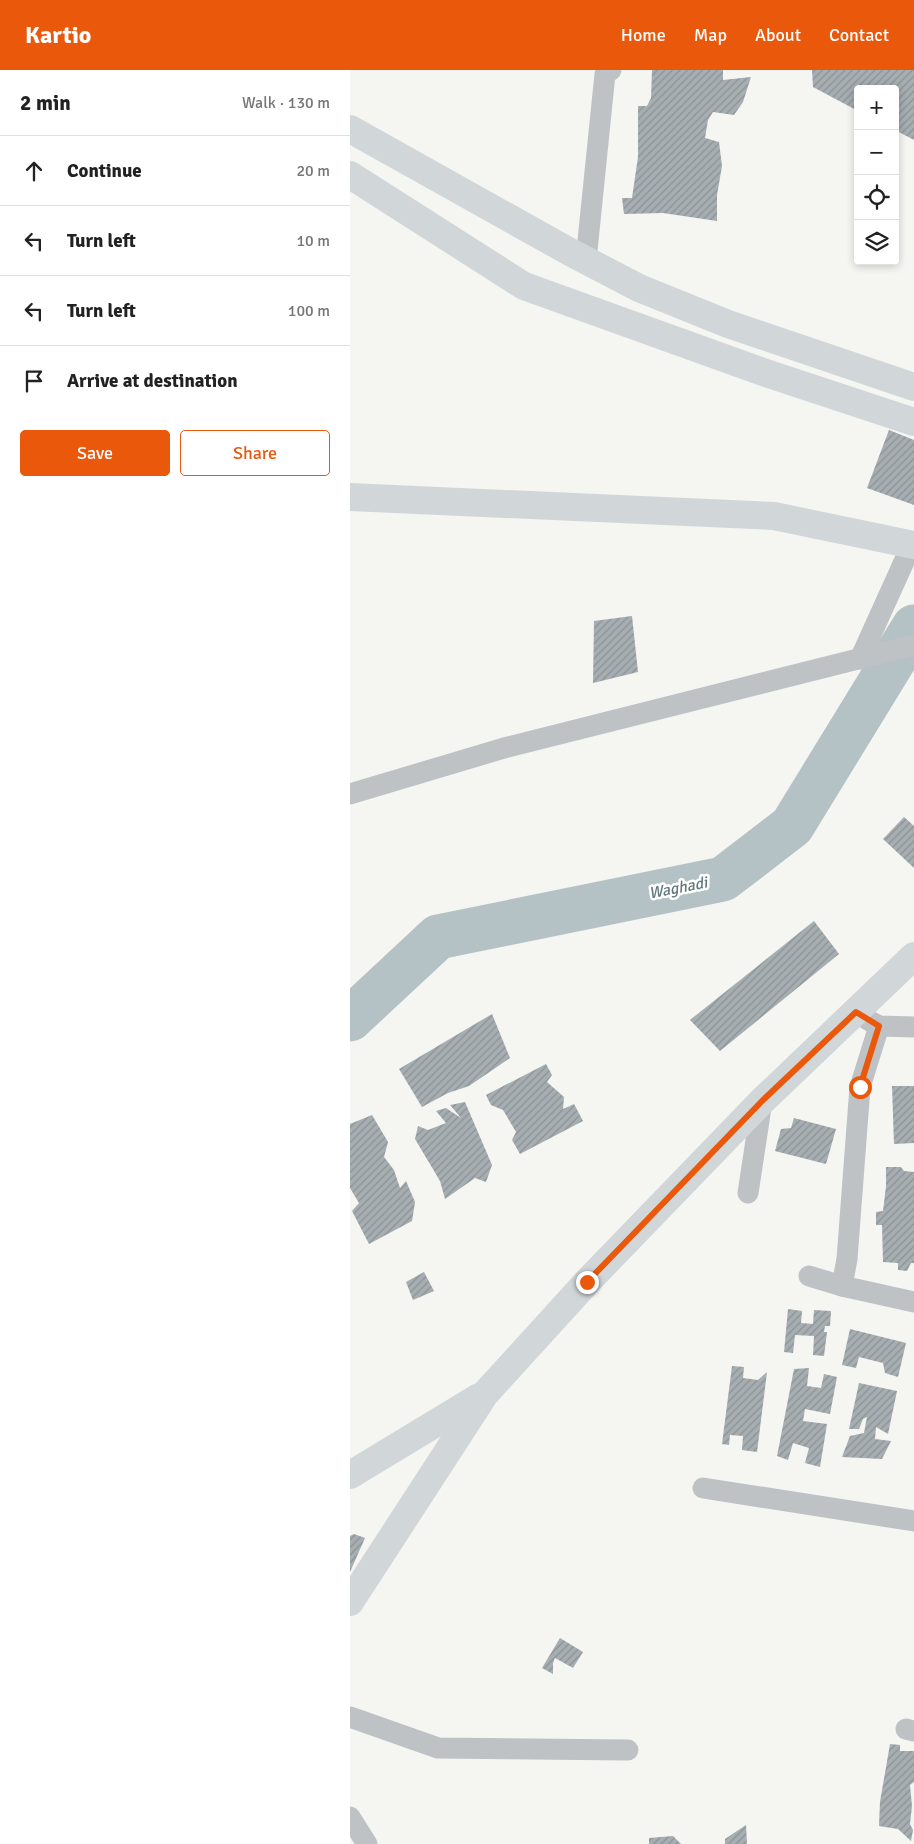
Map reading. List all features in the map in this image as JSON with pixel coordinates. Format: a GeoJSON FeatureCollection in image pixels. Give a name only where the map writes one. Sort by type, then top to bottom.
{"type":"FeatureCollection","features":[{"type":"Feature","properties":{"kind":"street"},"geometry":{"type":"LineString","coordinates":[[586,260],[605,74],[611,70]]}},
{"type":"Feature","properties":{"kind":"street"},"geometry":{"type":"LineString","coordinates":[[350,129],[639,288],[728,324],[914,386]]}},
{"type":"Feature","properties":{"kind":"street"},"geometry":{"type":"LineString","coordinates":[[350,174],[524,286],[766,373],[914,422]]}},
{"type":"Feature","properties":{"kind":"street"},"geometry":{"type":"LineString","coordinates":[[350,497],[774,516],[913,545],[868,657]]}},
{"type":"Feature","properties":{"kind":"street"},"geometry":{"type":"LineString","coordinates":[[350,794],[504,748],[914,645]]}},
{"type":"Feature","properties":{"kind":"street"},"geometry":{"type":"LineString","coordinates":[[350,1602],[485,1394],[587,1282],[762,1101],[914,956]]}},
{"type":"Feature","properties":{"kind":"street"},"geometry":{"type":"LineString","coordinates":[[856,1012],[879,1026],[914,1027]]}},
{"type":"Feature","properties":{"kind":"street"},"geometry":{"type":"LineString","coordinates":[[842,1286],[847,1259],[860,1087],[879,1026]]}},
{"type":"Feature","properties":{"kind":"street"},"geometry":{"type":"LineString","coordinates":[[748,1193],[762,1101]]}},
{"type":"Feature","properties":{"kind":"street"},"geometry":{"type":"LineString","coordinates":[[809,1276],[842,1286],[914,1302]]}},
{"type":"Feature","properties":{"kind":"street"},"geometry":{"type":"LineString","coordinates":[[350,1475],[485,1394]]}},
{"type":"Feature","properties":{"kind":"street"},"geometry":{"type":"LineString","coordinates":[[703,1488],[914,1521]]}},
{"type":"Feature","properties":{"kind":"street"},"geometry":{"type":"LineString","coordinates":[[350,1717],[438,1748],[628,1750]]}},
{"type":"Feature","properties":{"kind":"street"},"geometry":{"type":"LineString","coordinates":[[350,1817],[366,1844]]}},
{"type":"Feature","properties":{"kind":"building"},"geometry":{"type":"Polygon","coordinates":[[[652,70],[723,70],[723,80],[751,77],[743,102],[734,115],[713,112],[708,120],[705,138],[719,142],[722,166],[717,195],[717,221],[663,213],[624,214],[622,198],[632,198],[638,157],[638,106],[647,106],[651,98],[652,70]]]}},
{"type":"Feature","properties":{"kind":"building"},"geometry":{"type":"Polygon","coordinates":[[[812,70],[914,70],[914,140],[899,132],[899,85],[854,85],[854,109],[813,87],[812,70]]]}},
{"type":"Feature","properties":{"kind":"building"},"geometry":{"type":"Polygon","coordinates":[[[889,430],[914,440],[914,505],[867,488],[889,430]]]}},
{"type":"Feature","properties":{"kind":"building"},"geometry":{"type":"Polygon","coordinates":[[[632,616],[638,672],[593,683],[594,621],[632,616]]]}},
{"type":"Feature","properties":{"kind":"building"},"geometry":{"type":"Polygon","coordinates":[[[904,817],[914,826],[914,868],[883,839],[904,817]]]}},
{"type":"Feature","properties":{"kind":"building"},"geometry":{"type":"Polygon","coordinates":[[[814,921],[839,954],[720,1051],[690,1020],[814,921]]]}},
{"type":"Feature","properties":{"kind":"building"},"geometry":{"type":"Polygon","coordinates":[[[492,1014],[510,1058],[469,1086],[448,1093],[422,1107],[399,1069],[492,1014]]]}},
{"type":"Feature","properties":{"kind":"building"},"geometry":{"type":"Polygon","coordinates":[[[546,1064],[552,1075],[547,1082],[564,1097],[563,1109],[574,1104],[583,1121],[520,1154],[512,1140],[516,1132],[503,1110],[491,1105],[486,1095],[546,1064]]]}},
{"type":"Feature","properties":{"kind":"building"},"geometry":{"type":"Polygon","coordinates":[[[892,1086],[914,1086],[914,1143],[894,1144],[892,1086]]]}},
{"type":"Feature","properties":{"kind":"building"},"geometry":{"type":"Polygon","coordinates":[[[465,1102],[492,1165],[486,1182],[475,1178],[445,1199],[440,1181],[415,1139],[418,1126],[428,1130],[446,1123],[436,1111],[446,1108],[461,1118],[450,1105],[465,1102]]]}},
{"type":"Feature","properties":{"kind":"building"},"geometry":{"type":"Polygon","coordinates":[[[372,1115],[388,1142],[384,1157],[394,1170],[400,1188],[406,1181],[415,1202],[412,1221],[369,1244],[352,1211],[359,1203],[350,1188],[350,1124],[372,1115]]]}},
{"type":"Feature","properties":{"kind":"building"},"geometry":{"type":"Polygon","coordinates":[[[794,1118],[836,1129],[826,1164],[775,1151],[781,1129],[791,1128],[794,1118]]]}},
{"type":"Feature","properties":{"kind":"building"},"geometry":{"type":"Polygon","coordinates":[[[886,1167],[901,1167],[904,1171],[914,1172],[914,1263],[911,1263],[907,1271],[898,1270],[898,1263],[883,1262],[882,1225],[876,1225],[876,1212],[883,1211],[886,1167]]]}},
{"type":"Feature","properties":{"kind":"building"},"geometry":{"type":"Polygon","coordinates":[[[424,1272],[434,1291],[413,1300],[406,1282],[424,1272]]]}},
{"type":"Feature","properties":{"kind":"building"},"geometry":{"type":"Polygon","coordinates":[[[788,1309],[802,1311],[801,1323],[813,1324],[814,1310],[831,1311],[830,1326],[825,1326],[824,1332],[827,1332],[824,1356],[813,1355],[814,1336],[795,1335],[793,1353],[784,1352],[788,1309]]]}},
{"type":"Feature","properties":{"kind":"building"},"geometry":{"type":"Polygon","coordinates":[[[850,1329],[906,1343],[898,1377],[885,1373],[883,1363],[859,1357],[856,1368],[842,1365],[850,1329]]]}},
{"type":"Feature","properties":{"kind":"building"},"geometry":{"type":"Polygon","coordinates":[[[732,1366],[744,1367],[743,1378],[758,1380],[767,1372],[757,1452],[742,1450],[743,1436],[730,1435],[729,1445],[722,1444],[732,1366]]]}},
{"type":"Feature","properties":{"kind":"building"},"geometry":{"type":"Polygon","coordinates":[[[809,1368],[807,1386],[821,1388],[824,1374],[837,1377],[830,1414],[805,1409],[803,1421],[827,1424],[820,1467],[805,1463],[809,1448],[793,1443],[788,1460],[777,1456],[794,1369],[809,1368]]]}},
{"type":"Feature","properties":{"kind":"building"},"geometry":{"type":"Polygon","coordinates":[[[859,1383],[897,1391],[888,1434],[876,1427],[875,1439],[891,1441],[882,1459],[842,1457],[850,1436],[864,1433],[867,1417],[863,1419],[859,1429],[849,1429],[859,1383]]]}},
{"type":"Feature","properties":{"kind":"building"},"geometry":{"type":"Polygon","coordinates":[[[354,1534],[365,1538],[350,1572],[350,1536],[354,1534]]]}},
{"type":"Feature","properties":{"kind":"building"},"geometry":{"type":"Polygon","coordinates":[[[560,1638],[583,1652],[573,1668],[555,1658],[553,1674],[542,1668],[560,1638]]]}},
{"type":"Feature","properties":{"kind":"building"},"geometry":{"type":"Polygon","coordinates":[[[890,1744],[900,1745],[900,1751],[914,1751],[914,1782],[910,1785],[912,1806],[910,1824],[913,1830],[911,1841],[898,1829],[879,1826],[880,1802],[890,1744]]]}},
{"type":"Feature","properties":{"kind":"building"},"geometry":{"type":"Polygon","coordinates":[[[746,1825],[747,1844],[725,1844],[725,1839],[746,1825]]]}},
{"type":"Feature","properties":{"kind":"building"},"geometry":{"type":"Polygon","coordinates":[[[673,1836],[681,1844],[649,1844],[649,1838],[673,1836]]]}},
{"type":"Feature","properties":{"kind":"waterway","name":"Waghadi"},"geometry":{"type":"LineString","coordinates":[[350,1019],[438,937],[723,879],[792,826],[914,627]]}},
{"type":"Feature","properties":{"kind":"route"},"geometry":{"type":"LineString","coordinates":[[587,1282],[762,1101],[856,1012],[879,1026],[860,1087]]}}]}
